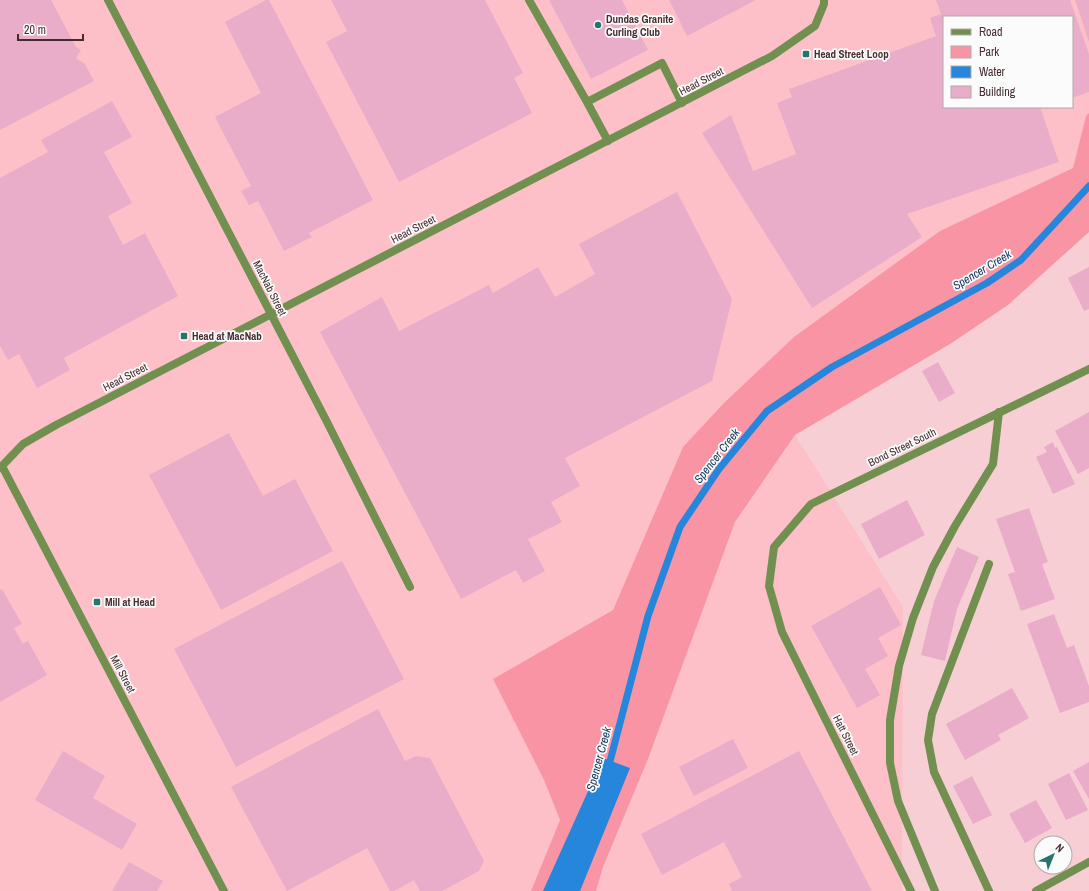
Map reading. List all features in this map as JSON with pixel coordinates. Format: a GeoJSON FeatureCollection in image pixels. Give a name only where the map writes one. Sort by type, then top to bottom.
{"type":"FeatureCollection","features":[{"type":"Feature","properties":{"kind":"street","name":"MacNab Street"},"geometry":{"type":"LineString","coordinates":[[108,0],[271,314],[410,587]]}},
{"type":"Feature","properties":{"kind":"street"},"geometry":{"type":"LineString","coordinates":[[529,0],[608,141]]}},
{"type":"Feature","properties":{"kind":"street","name":"Head Street"},"geometry":{"type":"LineString","coordinates":[[1,467],[23,444],[56,425],[772,56],[815,26],[824,4],[824,0]]}},
{"type":"Feature","properties":{"kind":"street"},"geometry":{"type":"LineString","coordinates":[[587,102],[662,63],[682,102]]}},
{"type":"Feature","properties":{"kind":"street","name":"Bond Street South"},"geometry":{"type":"LineString","coordinates":[[769,586],[774,548],[811,504],[1089,368]]}},
{"type":"Feature","properties":{"kind":"street"},"geometry":{"type":"LineString","coordinates":[[935,891],[898,801],[890,763],[890,720],[899,666],[913,618],[937,560],[955,526],[993,464],[999,412]]}},
{"type":"Feature","properties":{"kind":"street","name":"Mill Street"},"geometry":{"type":"LineString","coordinates":[[1,467],[224,891]]}},
{"type":"Feature","properties":{"kind":"street"},"geometry":{"type":"LineString","coordinates":[[989,564],[932,714],[928,740],[934,772],[989,891]]}},
{"type":"Feature","properties":{"kind":"street","name":"Hatt Street"},"geometry":{"type":"LineString","coordinates":[[769,586],[782,632],[911,891]]}},
{"type":"Feature","properties":{"kind":"street"},"geometry":{"type":"LineString","coordinates":[[1036,891],[1089,862]]}},
{"type":"Feature","properties":{"kind":"shaded area"},"geometry":{"type":"Polygon","coordinates":[[[0,0],[1089,0],[1089,113],[1086,116],[1073,168],[940,231],[683,447],[613,610],[493,679],[544,780],[560,820],[531,891],[0,891],[0,0]]]}},
{"type":"Feature","properties":{"kind":"shaded area"},"geometry":{"type":"Polygon","coordinates":[[[795,435],[903,607],[902,891],[596,891],[603,867],[648,759],[735,522],[795,435]]]}},
{"type":"Feature","properties":{"kind":"green space"},"geometry":{"type":"Polygon","coordinates":[[[1089,113],[1089,232],[1008,305],[950,344],[795,435],[735,522],[648,759],[603,867],[596,891],[531,891],[560,820],[544,780],[493,679],[613,610],[683,447],[724,403],[794,337],[940,231],[1073,168],[1086,116],[1089,113]]]}},
{"type":"Feature","properties":{"kind":"water"},"geometry":{"type":"Polygon","coordinates":[[[603,758],[630,768],[580,891],[543,891],[603,758]]]}},
{"type":"Feature","properties":{"kind":"building"},"geometry":{"type":"Polygon","coordinates":[[[0,0],[51,0],[76,47],[81,50],[76,58],[85,64],[94,81],[0,130],[0,0]]]}},
{"type":"Feature","properties":{"kind":"building"},"geometry":{"type":"Polygon","coordinates":[[[266,0],[269,0],[373,200],[309,233],[312,237],[284,251],[258,201],[249,205],[241,191],[251,186],[215,117],[261,93],[225,22],[266,0]]]}},
{"type":"Feature","properties":{"kind":"building"},"geometry":{"type":"Polygon","coordinates":[[[331,0],[485,0],[523,73],[514,78],[532,113],[399,182],[326,42],[347,31],[331,0]]]}},
{"type":"Feature","properties":{"kind":"building","name":"Dundas Granite Curling Club"},"geometry":{"type":"Polygon","coordinates":[[[549,0],[622,0],[648,50],[591,79],[549,0]]]}},
{"type":"Feature","properties":{"kind":"building"},"geometry":{"type":"Polygon","coordinates":[[[669,0],[756,0],[687,36],[669,0]]]}},
{"type":"Feature","properties":{"kind":"building"},"geometry":{"type":"Polygon","coordinates":[[[936,0],[1070,0],[1089,54],[1089,92],[1073,98],[1073,16],[943,16],[943,108],[1040,108],[1059,162],[907,214],[922,237],[812,308],[702,133],[731,115],[753,171],[796,154],[777,103],[792,97],[789,89],[936,36],[930,18],[941,14],[936,0]]]}},
{"type":"Feature","properties":{"kind":"building"},"geometry":{"type":"Polygon","coordinates":[[[1075,0],[1089,0],[1089,42],[1075,0]]]}},
{"type":"Feature","properties":{"kind":"building"},"geometry":{"type":"Polygon","coordinates":[[[112,101],[132,137],[104,152],[132,203],[108,216],[123,245],[145,233],[178,296],[64,358],[70,370],[37,388],[19,354],[8,360],[0,346],[0,178],[48,152],[41,140],[112,101]]]}},
{"type":"Feature","properties":{"kind":"building"},"geometry":{"type":"Polygon","coordinates":[[[677,192],[732,299],[712,381],[565,458],[580,486],[551,502],[562,522],[528,539],[545,571],[523,583],[516,570],[461,599],[320,332],[382,297],[399,331],[489,285],[493,293],[538,267],[555,297],[595,274],[579,244],[677,192]]]}},
{"type":"Feature","properties":{"kind":"building"},"geometry":{"type":"Polygon","coordinates":[[[1089,267],[1089,309],[1084,311],[1068,278],[1089,267]]]}},
{"type":"Feature","properties":{"kind":"building"},"geometry":{"type":"Polygon","coordinates":[[[938,362],[955,393],[939,402],[922,371],[938,362]]]}},
{"type":"Feature","properties":{"kind":"building"},"geometry":{"type":"Polygon","coordinates":[[[1089,412],[1089,468],[1078,474],[1055,431],[1089,412]]]}},
{"type":"Feature","properties":{"kind":"building"},"geometry":{"type":"Polygon","coordinates":[[[229,433],[263,496],[295,479],[333,551],[221,610],[149,475],[229,433]]]}},
{"type":"Feature","properties":{"kind":"building"},"geometry":{"type":"Polygon","coordinates":[[[1053,442],[1055,448],[1057,447],[1075,484],[1053,494],[1036,457],[1047,452],[1044,447],[1053,442]]]}},
{"type":"Feature","properties":{"kind":"building"},"geometry":{"type":"Polygon","coordinates":[[[907,500],[925,535],[879,559],[861,524],[907,500]]]}},
{"type":"Feature","properties":{"kind":"building"},"geometry":{"type":"Polygon","coordinates":[[[1029,508],[1048,562],[1042,564],[1055,599],[1021,611],[1008,574],[1015,572],[996,519],[1029,508]]]}},
{"type":"Feature","properties":{"kind":"building"},"geometry":{"type":"Polygon","coordinates":[[[957,547],[979,557],[957,609],[945,661],[921,655],[934,601],[957,547]]]}},
{"type":"Feature","properties":{"kind":"building"},"geometry":{"type":"Polygon","coordinates":[[[342,561],[404,679],[236,767],[174,649],[342,561]]]}},
{"type":"Feature","properties":{"kind":"building"},"geometry":{"type":"Polygon","coordinates":[[[880,587],[901,625],[878,638],[888,656],[865,669],[880,695],[857,708],[811,626],[880,587]]]}},
{"type":"Feature","properties":{"kind":"building"},"geometry":{"type":"Polygon","coordinates":[[[2,589],[22,624],[14,628],[23,644],[28,641],[47,675],[0,702],[0,590],[2,589]]]}},
{"type":"Feature","properties":{"kind":"building"},"geometry":{"type":"Polygon","coordinates":[[[1054,614],[1067,648],[1074,645],[1089,686],[1089,702],[1060,713],[1027,624],[1054,614]]]}},
{"type":"Feature","properties":{"kind":"building"},"geometry":{"type":"Polygon","coordinates":[[[1012,688],[1029,718],[998,735],[1001,740],[965,760],[946,724],[1012,688]]]}},
{"type":"Feature","properties":{"kind":"building"},"geometry":{"type":"Polygon","coordinates":[[[378,709],[405,761],[416,756],[430,758],[484,861],[479,871],[442,891],[420,891],[414,880],[394,891],[390,891],[367,848],[287,891],[231,787],[378,709]]]}},
{"type":"Feature","properties":{"kind":"building"},"geometry":{"type":"Polygon","coordinates":[[[733,739],[748,768],[694,796],[679,767],[733,739]]]}},
{"type":"Feature","properties":{"kind":"building"},"geometry":{"type":"Polygon","coordinates":[[[63,751],[105,776],[93,798],[137,824],[122,850],[35,800],[63,751]]]}},
{"type":"Feature","properties":{"kind":"building"},"geometry":{"type":"Polygon","coordinates":[[[799,751],[872,891],[732,891],[729,884],[742,877],[724,842],[662,875],[641,834],[799,751]]]}},
{"type":"Feature","properties":{"kind":"building"},"geometry":{"type":"Polygon","coordinates":[[[1089,762],[1089,799],[1073,771],[1089,762]]]}},
{"type":"Feature","properties":{"kind":"building"},"geometry":{"type":"Polygon","coordinates":[[[1069,773],[1088,810],[1066,820],[1048,784],[1069,773]]]}},
{"type":"Feature","properties":{"kind":"building"},"geometry":{"type":"Polygon","coordinates":[[[972,776],[992,815],[973,824],[953,786],[972,776]]]}},
{"type":"Feature","properties":{"kind":"building"},"geometry":{"type":"Polygon","coordinates":[[[1036,800],[1052,828],[1039,835],[1033,835],[1033,839],[1025,843],[1009,814],[1036,800]]]}},
{"type":"Feature","properties":{"kind":"building"},"geometry":{"type":"Polygon","coordinates":[[[129,862],[163,881],[157,891],[112,891],[129,862]]]}},
{"type":"Feature","properties":{"kind":"waterway","name":"Spencer Creek"},"geometry":{"type":"LineString","coordinates":[[608,769],[648,616],[680,527],[719,469],[767,411],[832,367],[987,283],[1021,260],[1089,186]]}},
{"type":"Feature","properties":{"kind":"place","name":"Dundas Granite Curling Club"},"geometry":{"type":"Point","coordinates":[598,25]}},
{"type":"Feature","properties":{"kind":"place","name":"Head Street Loop"},"geometry":{"type":"Point","coordinates":[806,54]}},
{"type":"Feature","properties":{"kind":"place","name":"Head at MacNab"},"geometry":{"type":"Point","coordinates":[184,336]}},
{"type":"Feature","properties":{"kind":"place","name":"Mill at Head"},"geometry":{"type":"Point","coordinates":[97,602]}}]}
